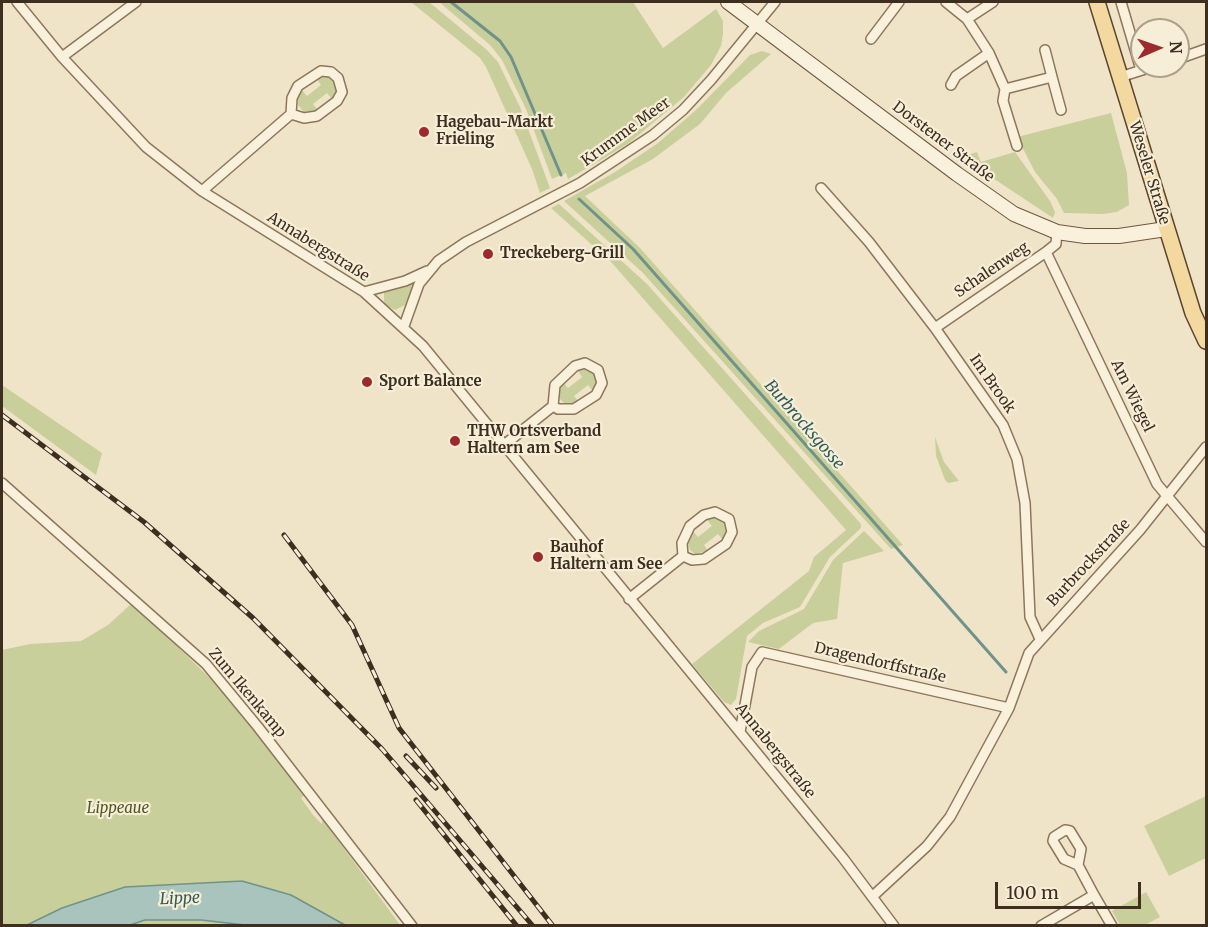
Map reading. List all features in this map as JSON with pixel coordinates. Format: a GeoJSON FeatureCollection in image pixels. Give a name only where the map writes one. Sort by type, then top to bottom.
{"type":"FeatureCollection","features":[{"type":"Feature","properties":{"kind":"main road","name":"Dorstener Straße"},"geometry":{"type":"LineString","coordinates":[[728,2],[990,199],[1014,214],[1057,232],[1084,236],[1119,236],[1166,229]]}},
{"type":"Feature","properties":{"kind":"main road","name":"Weseler Straße"},"geometry":{"type":"LineString","coordinates":[[1097,2],[1193,313],[1206,341]]}},
{"type":"Feature","properties":{"kind":"street","name":"Annabergstraße"},"geometry":{"type":"LineString","coordinates":[[17,2],[62,57],[125,127],[202,191],[364,292],[404,326],[477,409],[629,599],[873,896],[894,926]]}},
{"type":"Feature","properties":{"kind":"street"},"geometry":{"type":"LineString","coordinates":[[62,57],[136,2]]}},
{"type":"Feature","properties":{"kind":"street","name":"Krumme Meer"},"geometry":{"type":"LineString","coordinates":[[364,292],[405,281],[429,270],[466,242],[580,183],[653,135],[683,110],[711,80],[775,2]]}},
{"type":"Feature","properties":{"kind":"street"},"geometry":{"type":"LineString","coordinates":[[871,39],[899,2]]}},
{"type":"Feature","properties":{"kind":"street"},"geometry":{"type":"LineString","coordinates":[[946,2],[967,19],[989,53],[1005,89],[1003,101],[1017,146]]}},
{"type":"Feature","properties":{"kind":"street"},"geometry":{"type":"LineString","coordinates":[[967,19],[993,2]]}},
{"type":"Feature","properties":{"kind":"street"},"geometry":{"type":"LineString","coordinates":[[1121,2],[1130,33]]}},
{"type":"Feature","properties":{"kind":"street"},"geometry":{"type":"LineString","coordinates":[[1190,54],[1206,49]]}},
{"type":"Feature","properties":{"kind":"street"},"geometry":{"type":"LineString","coordinates":[[1045,50],[1061,110]]}},
{"type":"Feature","properties":{"kind":"street"},"geometry":{"type":"LineString","coordinates":[[951,85],[956,76],[989,53]]}},
{"type":"Feature","properties":{"kind":"street"},"geometry":{"type":"LineString","coordinates":[[202,191],[291,114],[292,98],[298,86],[321,71],[331,72],[338,78],[342,92],[337,101],[317,116],[304,117],[291,114]]}},
{"type":"Feature","properties":{"kind":"street"},"geometry":{"type":"LineString","coordinates":[[1120,77],[1130,74]]}},
{"type":"Feature","properties":{"kind":"street"},"geometry":{"type":"LineString","coordinates":[[1005,89],[1052,77]]}},
{"type":"Feature","properties":{"kind":"street","name":"Im Brook"},"geometry":{"type":"LineString","coordinates":[[821,188],[869,242],[935,328],[1003,425],[1017,459],[1025,503],[1030,617],[1040,639]]}},
{"type":"Feature","properties":{"kind":"street","name":"Schalenweg"},"geometry":{"type":"LineString","coordinates":[[935,328],[1046,252],[1056,244],[1057,232]]}},
{"type":"Feature","properties":{"kind":"street","name":"Am Wiegel"},"geometry":{"type":"LineString","coordinates":[[1046,252],[1157,484],[1206,542]]}},
{"type":"Feature","properties":{"kind":"street","name":"Krumme Meer"},"geometry":{"type":"LineString","coordinates":[[404,326],[414,294],[429,270]]}},
{"type":"Feature","properties":{"kind":"street"},"geometry":{"type":"LineString","coordinates":[[504,445],[553,405],[555,385],[575,366],[585,363],[598,370],[602,383],[596,395],[574,409],[558,409],[553,405]]}},
{"type":"Feature","properties":{"kind":"street","name":"Burbrockstraße"},"geometry":{"type":"LineString","coordinates":[[873,896],[927,846],[950,817],[1009,708],[1029,653],[1167,498],[1206,447]]}},
{"type":"Feature","properties":{"kind":"street","name":"Zum Ikenkamp"},"geometry":{"type":"LineString","coordinates":[[2,483],[206,664],[258,727],[412,926]]}},
{"type":"Feature","properties":{"kind":"street"},"geometry":{"type":"LineString","coordinates":[[715,512],[729,519],[732,532],[726,544],[704,559],[692,560],[683,556],[682,543],[690,526],[704,515],[715,512]]}},
{"type":"Feature","properties":{"kind":"street"},"geometry":{"type":"LineString","coordinates":[[629,599],[683,556]]}},
{"type":"Feature","properties":{"kind":"street","name":"Dragendorffstraße"},"geometry":{"type":"LineString","coordinates":[[740,732],[752,667],[762,652],[1009,708]]}},
{"type":"Feature","properties":{"kind":"street"},"geometry":{"type":"LineString","coordinates":[[1078,865],[1112,926]]}},
{"type":"Feature","properties":{"kind":"street"},"geometry":{"type":"LineString","coordinates":[[1041,926],[1094,895]]}},
{"type":"Feature","properties":{"kind":"green space"},"geometry":{"type":"Polygon","coordinates":[[[411,2],[429,2],[487,50],[498,62],[520,107],[550,188],[540,193],[532,169],[480,58],[411,2]]]}},
{"type":"Feature","properties":{"kind":"green space"},"geometry":{"type":"Polygon","coordinates":[[[439,2],[633,2],[663,48],[716,9],[723,21],[723,34],[721,46],[711,65],[684,97],[629,143],[568,179],[566,173],[552,179],[526,109],[502,60],[490,45],[439,2]]]}},
{"type":"Feature","properties":{"kind":"green space"},"geometry":{"type":"Polygon","coordinates":[[[762,51],[771,54],[726,93],[700,124],[653,159],[585,196],[640,248],[903,545],[891,549],[643,273],[564,201],[615,172],[658,143],[696,110],[750,55],[762,51]]]}},
{"type":"Feature","properties":{"kind":"green space"},"geometry":{"type":"Polygon","coordinates":[[[321,76],[330,77],[335,81],[337,92],[332,99],[327,93],[313,104],[318,110],[304,112],[298,105],[298,95],[302,90],[307,96],[321,85],[317,79],[321,76]]]}},
{"type":"Feature","properties":{"kind":"green space"},"geometry":{"type":"Polygon","coordinates":[[[1111,113],[1127,173],[1129,205],[1117,212],[1103,214],[1064,213],[1057,199],[1035,172],[1017,137],[1111,113]]]}},
{"type":"Feature","properties":{"kind":"green space"},"geometry":{"type":"Polygon","coordinates":[[[977,152],[981,162],[1015,152],[1050,201],[1055,212],[1053,218],[961,157],[977,152]]]}},
{"type":"Feature","properties":{"kind":"green space"},"geometry":{"type":"Polygon","coordinates":[[[559,204],[647,284],[861,524],[861,528],[830,557],[800,607],[763,623],[747,636],[736,699],[731,705],[724,702],[692,664],[809,571],[814,557],[846,530],[612,263],[551,208],[559,204]]]}},
{"type":"Feature","properties":{"kind":"green space"},"geometry":{"type":"Polygon","coordinates":[[[417,277],[405,305],[395,310],[384,304],[384,292],[417,277]]]}},
{"type":"Feature","properties":{"kind":"green space"},"geometry":{"type":"Polygon","coordinates":[[[585,367],[594,370],[598,380],[595,389],[593,391],[588,385],[574,396],[579,402],[565,404],[558,397],[559,387],[563,382],[568,388],[582,377],[578,371],[585,367]]]}},
{"type":"Feature","properties":{"kind":"green space"},"geometry":{"type":"Polygon","coordinates":[[[2,385],[102,453],[96,475],[2,406],[2,385]]]}},
{"type":"Feature","properties":{"kind":"green space"},"geometry":{"type":"Polygon","coordinates":[[[935,437],[944,462],[959,481],[948,483],[945,480],[936,456],[935,437]]]}},
{"type":"Feature","properties":{"kind":"green space"},"geometry":{"type":"Polygon","coordinates":[[[711,517],[718,517],[726,522],[728,530],[725,538],[723,540],[718,534],[704,545],[708,551],[695,554],[690,550],[687,540],[693,531],[698,537],[712,526],[707,520],[711,517]]]}},
{"type":"Feature","properties":{"kind":"green space"},"geometry":{"type":"Polygon","coordinates":[[[864,531],[884,551],[843,563],[837,619],[813,623],[779,649],[748,642],[759,631],[804,609],[833,560],[864,531]]]}},
{"type":"Feature","properties":{"kind":"green space","name":"Lippeaue"},"geometry":{"type":"Polygon","coordinates":[[[132,603],[211,679],[218,675],[305,795],[301,798],[313,815],[322,824],[322,818],[400,925],[2,926],[2,650],[30,644],[81,641],[108,625],[132,603]]]}},
{"type":"Feature","properties":{"kind":"green space"},"geometry":{"type":"Polygon","coordinates":[[[1206,796],[1206,858],[1169,876],[1144,826],[1206,796]]]}},
{"type":"Feature","properties":{"kind":"green space"},"geometry":{"type":"Polygon","coordinates":[[[1146,892],[1160,917],[1145,925],[1120,925],[1112,911],[1146,892]]]}},
{"type":"Feature","properties":{"kind":"water","name":"Lippe"},"geometry":{"type":"Polygon","coordinates":[[[242,881],[291,895],[345,925],[254,926],[201,920],[145,920],[127,926],[27,925],[62,908],[125,887],[242,881]]]}},
{"type":"Feature","properties":{"kind":"waterway","name":"Burbrocksgosse"},"geometry":{"type":"LineString","coordinates":[[451,2],[500,41],[511,57],[561,175]]}},
{"type":"Feature","properties":{"kind":"waterway","name":"Burbrocksgosse"},"geometry":{"type":"LineString","coordinates":[[579,199],[633,249],[1006,672]]}},
{"type":"Feature","properties":{"kind":"railway"},"geometry":{"type":"LineString","coordinates":[[2,415],[144,522],[253,618],[382,749],[533,926]]}},
{"type":"Feature","properties":{"kind":"railway"},"geometry":{"type":"LineString","coordinates":[[284,535],[352,625],[399,728],[553,926]]}},
{"type":"Feature","properties":{"kind":"railway"},"geometry":{"type":"LineString","coordinates":[[406,756],[436,788]]}},
{"type":"Feature","properties":{"kind":"railway"},"geometry":{"type":"LineString","coordinates":[[416,800],[517,926]]}},
{"type":"Feature","properties":{"kind":"place","name":"Hagebau-Markt Frieling"},"geometry":{"type":"Point","coordinates":[424,132]}},
{"type":"Feature","properties":{"kind":"place","name":"Treckeberg-Grill"},"geometry":{"type":"Point","coordinates":[488,254]}},
{"type":"Feature","properties":{"kind":"place","name":"Sport Balance"},"geometry":{"type":"Point","coordinates":[367,382]}},
{"type":"Feature","properties":{"kind":"place","name":"THW Ortsverband Haltern am See"},"geometry":{"type":"Point","coordinates":[455,441]}},
{"type":"Feature","properties":{"kind":"place","name":"Bauhof Haltern am See"},"geometry":{"type":"Point","coordinates":[538,557]}}]}
